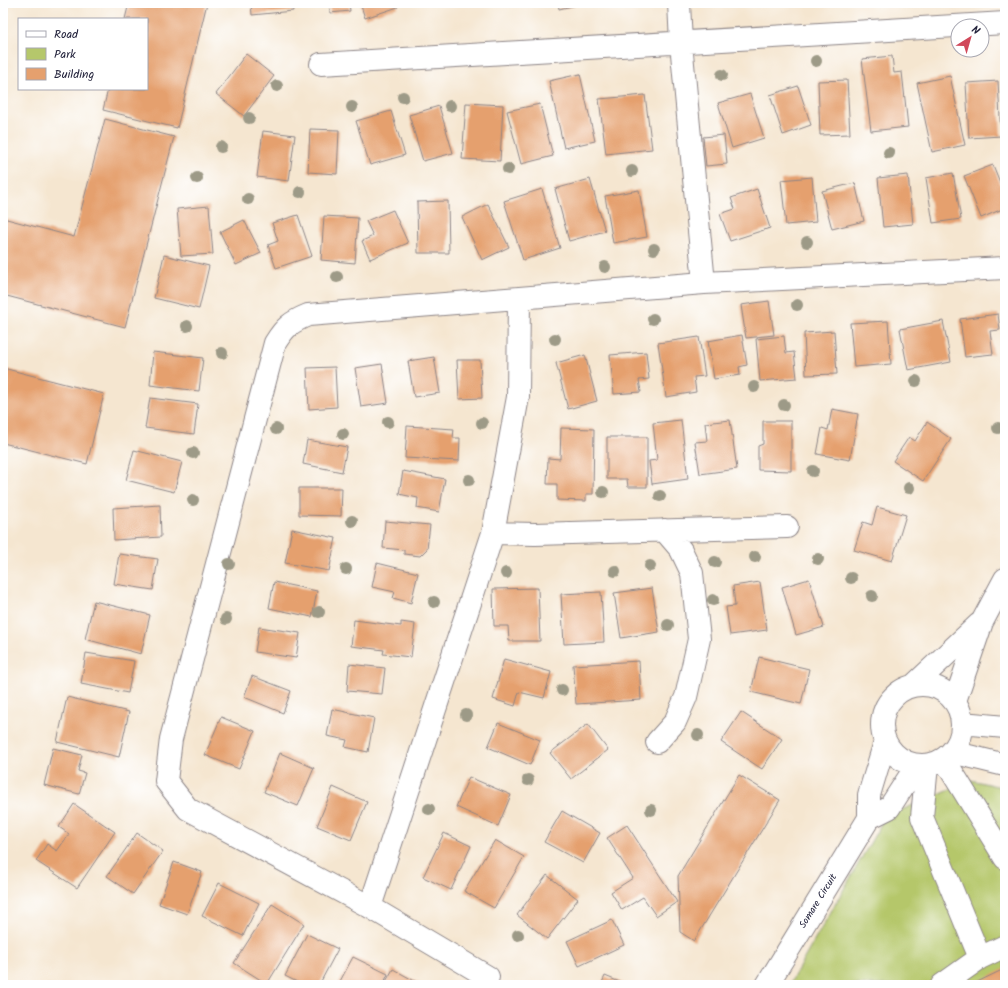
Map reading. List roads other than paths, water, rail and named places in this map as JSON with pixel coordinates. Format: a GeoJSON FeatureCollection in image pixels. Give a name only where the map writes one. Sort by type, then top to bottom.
{"type":"FeatureCollection","features":[{"type":"Feature","properties":{"kind":"street"},"geometry":{"type":"LineString","coordinates":[[679,3],[681,43],[704,283]]}},
{"type":"Feature","properties":{"kind":"street"},"geometry":{"type":"LineString","coordinates":[[322,64],[1005,23]]}},
{"type":"Feature","properties":{"kind":"street"},"geometry":{"type":"LineString","coordinates":[[488,976],[370,908],[188,809],[166,781],[171,739],[275,343],[283,330],[294,321],[308,315],[704,283],[1005,268]]}},
{"type":"Feature","properties":{"kind":"street"},"geometry":{"type":"LineString","coordinates":[[370,908],[493,533],[518,398],[519,298]]}},
{"type":"Feature","properties":{"kind":"street"},"geometry":{"type":"LineString","coordinates":[[493,533],[535,534],[787,527]]}},
{"type":"Feature","properties":{"kind":"street"},"geometry":{"type":"LineString","coordinates":[[657,742],[675,722],[686,697],[699,639],[692,573],[681,550],[664,530]]}},
{"type":"Feature","properties":{"kind":"street"},"geometry":{"type":"LineString","coordinates":[[955,701],[982,622],[1005,579]]}},
{"type":"Feature","properties":{"kind":"street"},"geometry":{"type":"LineString","coordinates":[[915,684],[982,622]]}},
{"type":"Feature","properties":{"kind":"street"},"geometry":{"type":"LineString","coordinates":[[885,742],[869,795],[869,818],[889,808],[935,760],[958,743],[962,733],[960,712],[955,701],[947,693],[937,687],[926,684],[915,684],[904,688],[888,701],[883,710],[881,721],[885,742],[898,758],[907,762],[935,760],[1005,765]]}},
{"type":"Feature","properties":{"kind":"street"},"geometry":{"type":"LineString","coordinates":[[962,723],[1005,727]]}},
{"type":"Feature","properties":{"kind":"street"},"geometry":{"type":"LineString","coordinates":[[935,760],[1005,858]]}},
{"type":"Feature","properties":{"kind":"street"},"geometry":{"type":"LineString","coordinates":[[935,760],[922,817],[980,958]]}},
{"type":"Feature","properties":{"kind":"street","name":"Somare Circuit"},"geometry":{"type":"LineString","coordinates":[[767,985],[869,818]]}},
{"type":"Feature","properties":{"kind":"street"},"geometry":{"type":"LineString","coordinates":[[942,985],[980,958],[1005,946]]}}]}
